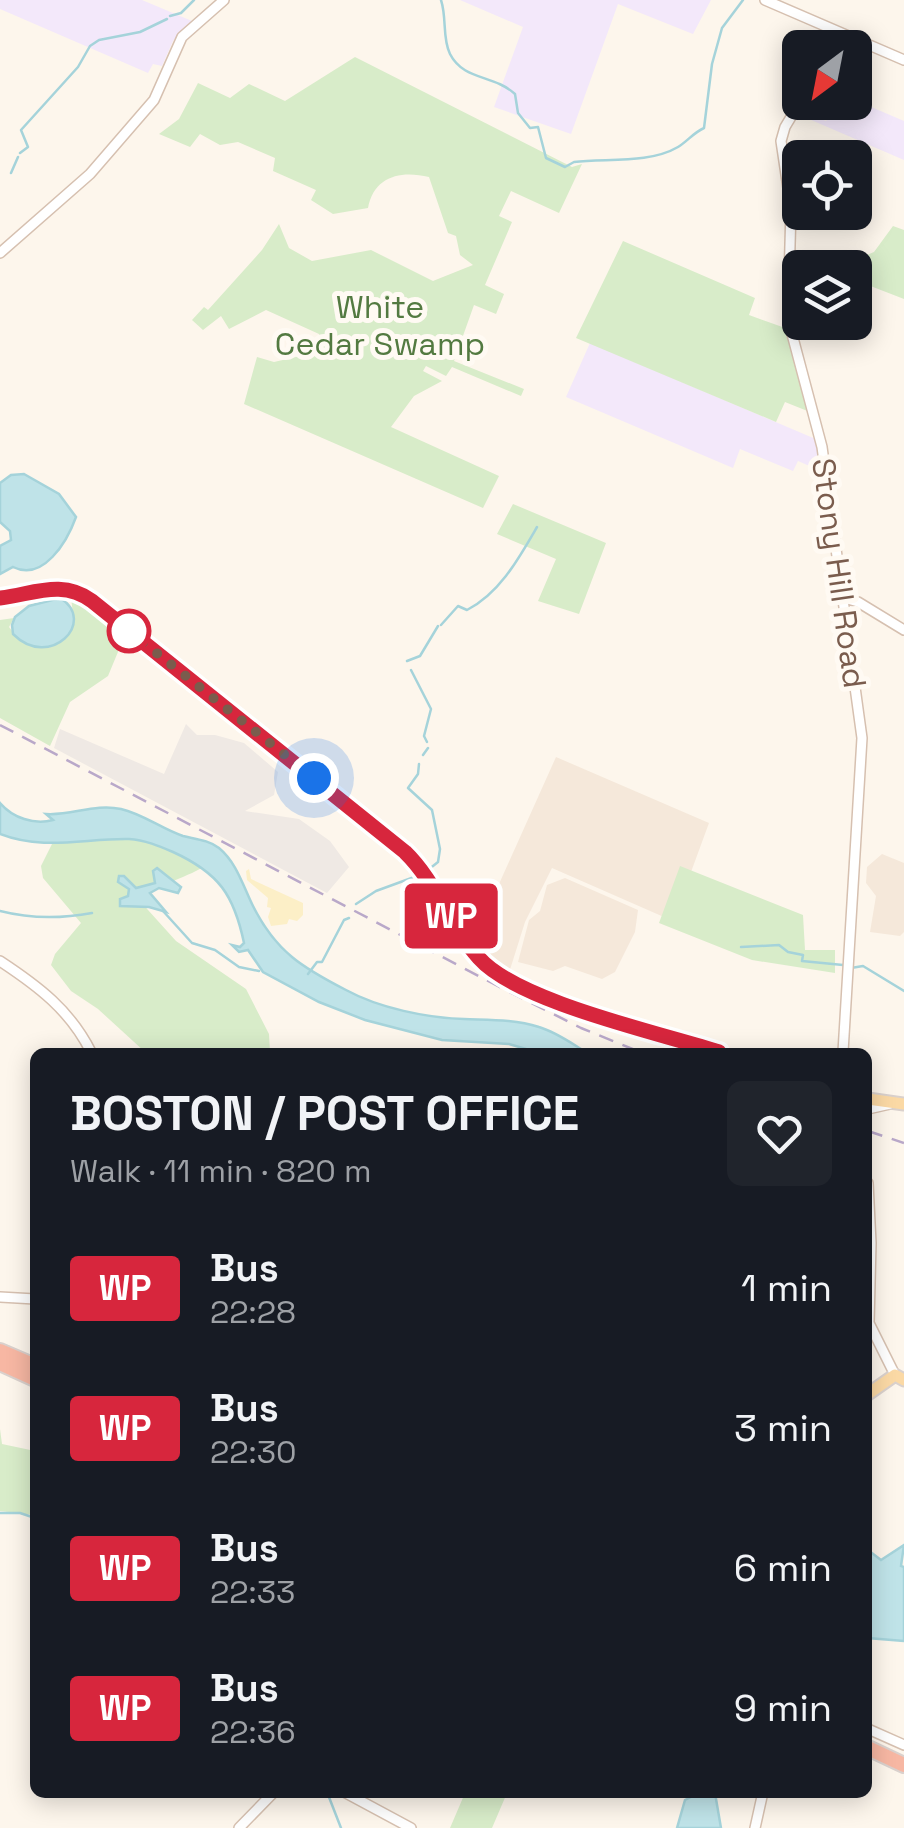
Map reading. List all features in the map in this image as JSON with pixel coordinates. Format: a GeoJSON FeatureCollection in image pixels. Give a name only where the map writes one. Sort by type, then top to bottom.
{"type":"FeatureCollection","features":[{"type":"Feature","properties":{"kind":"highway"},"geometry":{"type":"LineString","coordinates":[[0,1351],[30,1364]]}},
{"type":"Feature","properties":{"kind":"highway"},"geometry":{"type":"LineString","coordinates":[[0,1363],[30,1377]]}},
{"type":"Feature","properties":{"kind":"highway"},"geometry":{"type":"LineString","coordinates":[[872,1746],[904,1756]]}},
{"type":"Feature","properties":{"kind":"highway"},"geometry":{"type":"LineString","coordinates":[[872,1747],[904,1765]]}},
{"type":"Feature","properties":{"kind":"main road"},"geometry":{"type":"LineString","coordinates":[[0,253],[62,202],[109,152],[154,100],[182,36],[224,0]]}},
{"type":"Feature","properties":{"kind":"main road"},"geometry":{"type":"LineString","coordinates":[[764,0],[828,30]]}},
{"type":"Feature","properties":{"kind":"main road"},"geometry":{"type":"LineString","coordinates":[[872,49],[904,60]]}},
{"type":"Feature","properties":{"kind":"main road","name":"Stony Hill Road"},"geometry":{"type":"LineString","coordinates":[[789,120],[781,141],[791,208],[787,314],[820,439],[862,733],[843,1048]]}},
{"type":"Feature","properties":{"kind":"main road"},"geometry":{"type":"LineString","coordinates":[[0,598],[62,587],[92,601],[405,852],[428,880],[475,954],[494,971],[548,999],[707,1048]]}},
{"type":"Feature","properties":{"kind":"main road"},"geometry":{"type":"LineString","coordinates":[[841,597],[904,630]]}},
{"type":"Feature","properties":{"kind":"main road"},"geometry":{"type":"LineString","coordinates":[[0,961],[49,994],[89,1048]]}},
{"type":"Feature","properties":{"kind":"main road"},"geometry":{"type":"LineString","coordinates":[[872,1100],[904,1104]]}},
{"type":"Feature","properties":{"kind":"main road"},"geometry":{"type":"LineString","coordinates":[[872,1108],[890,1104]]}},
{"type":"Feature","properties":{"kind":"main road"},"geometry":{"type":"LineString","coordinates":[[0,1297],[30,1299]]}},
{"type":"Feature","properties":{"kind":"main road"},"geometry":{"type":"LineString","coordinates":[[872,1325],[897,1380],[872,1392]]}},
{"type":"Feature","properties":{"kind":"main road"},"geometry":{"type":"LineString","coordinates":[[872,1731],[904,1745]]}},
{"type":"Feature","properties":{"kind":"main road"},"geometry":{"type":"LineString","coordinates":[[239,1828],[268,1798]]}},
{"type":"Feature","properties":{"kind":"main road"},"geometry":{"type":"LineString","coordinates":[[355,1798],[411,1828]]}},
{"type":"Feature","properties":{"kind":"main road"},"geometry":{"type":"LineString","coordinates":[[755,1828],[762,1798]]}},
{"type":"Feature","properties":{"kind":"shaded area"},"geometry":{"type":"Polygon","coordinates":[[[0,0],[142,0],[192,21],[173,41],[162,66],[153,64],[148,73],[0,9],[0,0]]]}},
{"type":"Feature","properties":{"kind":"shaded area"},"geometry":{"type":"Polygon","coordinates":[[[460,0],[711,0],[693,34],[618,4],[571,134],[494,107],[523,27],[460,0]]]}},
{"type":"Feature","properties":{"kind":"shaded area"},"geometry":{"type":"Polygon","coordinates":[[[872,107],[904,121],[904,160],[872,146],[872,140],[858,140],[811,120],[872,120],[872,107]]]}},
{"type":"Feature","properties":{"kind":"shaded area"},"geometry":{"type":"Polygon","coordinates":[[[590,343],[818,440],[821,471],[798,461],[793,471],[740,449],[733,468],[566,397],[590,343]]]}},
{"type":"Feature","properties":{"kind":"shaded area"},"geometry":{"type":"Polygon","coordinates":[[[186,724],[197,735],[215,735],[244,743],[278,772],[274,795],[245,811],[299,819],[330,841],[349,867],[327,893],[54,748],[60,729],[164,774],[186,724]]]}},
{"type":"Feature","properties":{"kind":"shaded area"},"geometry":{"type":"Polygon","coordinates":[[[556,757],[709,823],[673,921],[552,868],[525,922],[508,976],[488,963],[476,946],[490,904],[556,757]]]}},
{"type":"Feature","properties":{"kind":"shaded area"},"geometry":{"type":"Polygon","coordinates":[[[882,854],[904,863],[904,932],[900,936],[870,932],[876,896],[866,883],[867,867],[882,854]]]}},
{"type":"Feature","properties":{"kind":"shaded area"},"geometry":{"type":"Polygon","coordinates":[[[565,878],[638,910],[635,932],[615,972],[602,979],[565,966],[553,971],[518,962],[529,920],[540,911],[547,885],[565,878]]]}},
{"type":"Feature","properties":{"kind":"green space","name":"White Cedar Swamp"},"geometry":{"type":"Polygon","coordinates":[[[355,57],[572,167],[582,164],[559,213],[511,191],[499,216],[512,222],[485,285],[504,294],[496,314],[474,305],[454,361],[524,389],[521,396],[452,367],[446,376],[426,366],[423,371],[442,381],[414,396],[391,427],[499,476],[483,508],[244,404],[257,357],[274,362],[322,351],[319,334],[266,310],[229,329],[221,316],[203,330],[192,320],[204,307],[208,310],[262,250],[279,224],[289,248],[312,261],[371,250],[433,281],[473,265],[460,255],[456,236],[448,233],[429,177],[408,174],[390,178],[376,189],[368,208],[333,214],[311,200],[316,190],[273,171],[275,158],[238,142],[220,145],[200,134],[190,147],[159,134],[179,119],[198,83],[230,98],[249,84],[285,101],[355,57]]]}},
{"type":"Feature","properties":{"kind":"green space"},"geometry":{"type":"Polygon","coordinates":[[[893,226],[904,230],[904,299],[872,287],[874,252],[893,226]]]}},
{"type":"Feature","properties":{"kind":"green space"},"geometry":{"type":"Polygon","coordinates":[[[623,241],[755,298],[749,315],[782,327],[782,340],[791,340],[810,412],[785,402],[776,422],[576,338],[623,241]]]}},
{"type":"Feature","properties":{"kind":"green space"},"geometry":{"type":"Polygon","coordinates":[[[513,504],[606,543],[579,614],[538,601],[556,559],[497,534],[513,504]]]}},
{"type":"Feature","properties":{"kind":"green space"},"geometry":{"type":"Polygon","coordinates":[[[70,593],[125,635],[108,676],[70,702],[50,746],[0,718],[0,620],[14,618],[9,627],[16,636],[48,648],[64,638],[71,626],[70,593]]]}},
{"type":"Feature","properties":{"kind":"green space"},"geometry":{"type":"Polygon","coordinates":[[[142,837],[205,866],[139,900],[176,941],[246,989],[269,1034],[270,1048],[141,1048],[98,1009],[71,991],[51,965],[55,954],[81,923],[43,878],[41,866],[53,842],[142,837]]]}},
{"type":"Feature","properties":{"kind":"green space"},"geometry":{"type":"Polygon","coordinates":[[[680,866],[803,915],[805,950],[835,950],[835,973],[752,960],[659,923],[680,866]]]}},
{"type":"Feature","properties":{"kind":"green space"},"geometry":{"type":"Polygon","coordinates":[[[0,1429],[2,1444],[30,1450],[30,1515],[0,1511],[0,1429]]]}},
{"type":"Feature","properties":{"kind":"green space"},"geometry":{"type":"Polygon","coordinates":[[[463,1798],[505,1798],[492,1828],[450,1828],[463,1798]]]}},
{"type":"Feature","properties":{"kind":"sand"},"geometry":{"type":"Polygon","coordinates":[[[249,869],[251,879],[303,903],[303,915],[297,921],[289,919],[287,924],[271,926],[268,898],[247,880],[249,869]]]}},
{"type":"Feature","properties":{"kind":"water"},"geometry":{"type":"Polygon","coordinates":[[[24,474],[59,494],[76,517],[60,548],[44,564],[24,570],[13,567],[0,574],[0,546],[11,540],[10,531],[0,522],[0,483],[11,475],[24,474]]]}},
{"type":"Feature","properties":{"kind":"water"},"geometry":{"type":"Polygon","coordinates":[[[60,598],[74,619],[65,638],[41,647],[27,644],[13,634],[15,617],[29,606],[60,598]]]}},
{"type":"Feature","properties":{"kind":"water"},"geometry":{"type":"Polygon","coordinates":[[[0,803],[17,816],[39,822],[53,820],[46,814],[102,808],[137,814],[219,848],[281,947],[331,982],[403,1011],[530,1024],[579,1048],[522,1048],[442,1040],[365,1020],[319,1002],[263,972],[248,950],[239,952],[232,945],[240,947],[244,943],[229,899],[213,877],[189,860],[135,840],[48,843],[0,834],[0,803]]]}},
{"type":"Feature","properties":{"kind":"water"},"geometry":{"type":"Polygon","coordinates":[[[157,868],[181,887],[178,893],[159,888],[150,893],[166,912],[120,906],[120,899],[128,896],[129,889],[118,882],[119,876],[136,888],[155,883],[153,871],[157,868]]]}},
{"type":"Feature","properties":{"kind":"water"},"geometry":{"type":"Polygon","coordinates":[[[904,1545],[904,1641],[872,1638],[872,1553],[881,1560],[904,1545]]]}},
{"type":"Feature","properties":{"kind":"water"},"geometry":{"type":"Polygon","coordinates":[[[716,1798],[721,1828],[677,1828],[685,1800],[716,1798]]]}},
{"type":"Feature","properties":{"kind":"waterway"},"geometry":{"type":"LineString","coordinates":[[170,16],[181,13],[194,0]]}},
{"type":"Feature","properties":{"kind":"waterway"},"geometry":{"type":"LineString","coordinates":[[441,0],[448,48],[456,63],[515,94],[518,113],[530,128],[538,127],[546,158],[565,167],[574,162],[654,156],[678,147],[704,128],[712,64],[722,28],[743,0]]}},
{"type":"Feature","properties":{"kind":"waterway"},"geometry":{"type":"LineString","coordinates":[[20,153],[28,147],[21,130],[78,67],[90,46],[99,40],[140,32],[167,19]]}},
{"type":"Feature","properties":{"kind":"waterway"},"geometry":{"type":"LineString","coordinates":[[11,173],[18,157]]}},
{"type":"Feature","properties":{"kind":"waterway"},"geometry":{"type":"LineString","coordinates":[[441,625],[458,606],[467,610],[489,594],[508,574],[537,527]]}},
{"type":"Feature","properties":{"kind":"waterway"},"geometry":{"type":"LineString","coordinates":[[407,661],[420,656],[438,626]]}},
{"type":"Feature","properties":{"kind":"waterway"},"geometry":{"type":"LineString","coordinates":[[411,670],[431,709],[424,736],[427,742]]}},
{"type":"Feature","properties":{"kind":"waterway"},"geometry":{"type":"LineString","coordinates":[[423,755],[428,748]]}},
{"type":"Feature","properties":{"kind":"waterway"},"geometry":{"type":"LineString","coordinates":[[419,764],[418,774],[408,788],[432,810],[440,849],[438,862],[428,870]]}},
{"type":"Feature","properties":{"kind":"waterway"},"geometry":{"type":"LineString","coordinates":[[356,904],[376,891],[417,876]]}},
{"type":"Feature","properties":{"kind":"waterway"},"geometry":{"type":"LineString","coordinates":[[0,911],[46,917],[92,913]]}},
{"type":"Feature","properties":{"kind":"waterway"},"geometry":{"type":"LineString","coordinates":[[163,911],[192,943],[215,950],[239,967],[259,971]]}},
{"type":"Feature","properties":{"kind":"waterway"},"geometry":{"type":"LineString","coordinates":[[308,974],[317,962],[322,962],[344,920],[349,918]]}},
{"type":"Feature","properties":{"kind":"waterway"},"geometry":{"type":"LineString","coordinates":[[741,947],[779,945],[803,955],[802,961],[843,965]]}},
{"type":"Feature","properties":{"kind":"waterway"},"geometry":{"type":"LineString","coordinates":[[851,968],[863,966],[904,991]]}},
{"type":"Feature","properties":{"kind":"waterway"},"geometry":{"type":"LineString","coordinates":[[0,1513],[30,1516]]}},
{"type":"Feature","properties":{"kind":"waterway"},"geometry":{"type":"LineString","coordinates":[[329,1798],[341,1828]]}},
{"type":"Feature","properties":{"kind":"railway"},"geometry":{"type":"LineString","coordinates":[[0,725],[492,983],[630,1048]]}},
{"type":"Feature","properties":{"kind":"railway"},"geometry":{"type":"LineString","coordinates":[[872,1132],[904,1143]]}},
{"type":"Feature","properties":{"kind":"bus line","name":"WP"},"geometry":{"type":"LineString","coordinates":[[0,598],[62,587],[92,601],[405,852],[420,867],[475,954],[494,971],[548,999],[706,1048]]}},
{"type":"Feature","properties":{"kind":"route"},"geometry":{"type":"LineString","coordinates":[[129,631],[314,778]]}}]}
